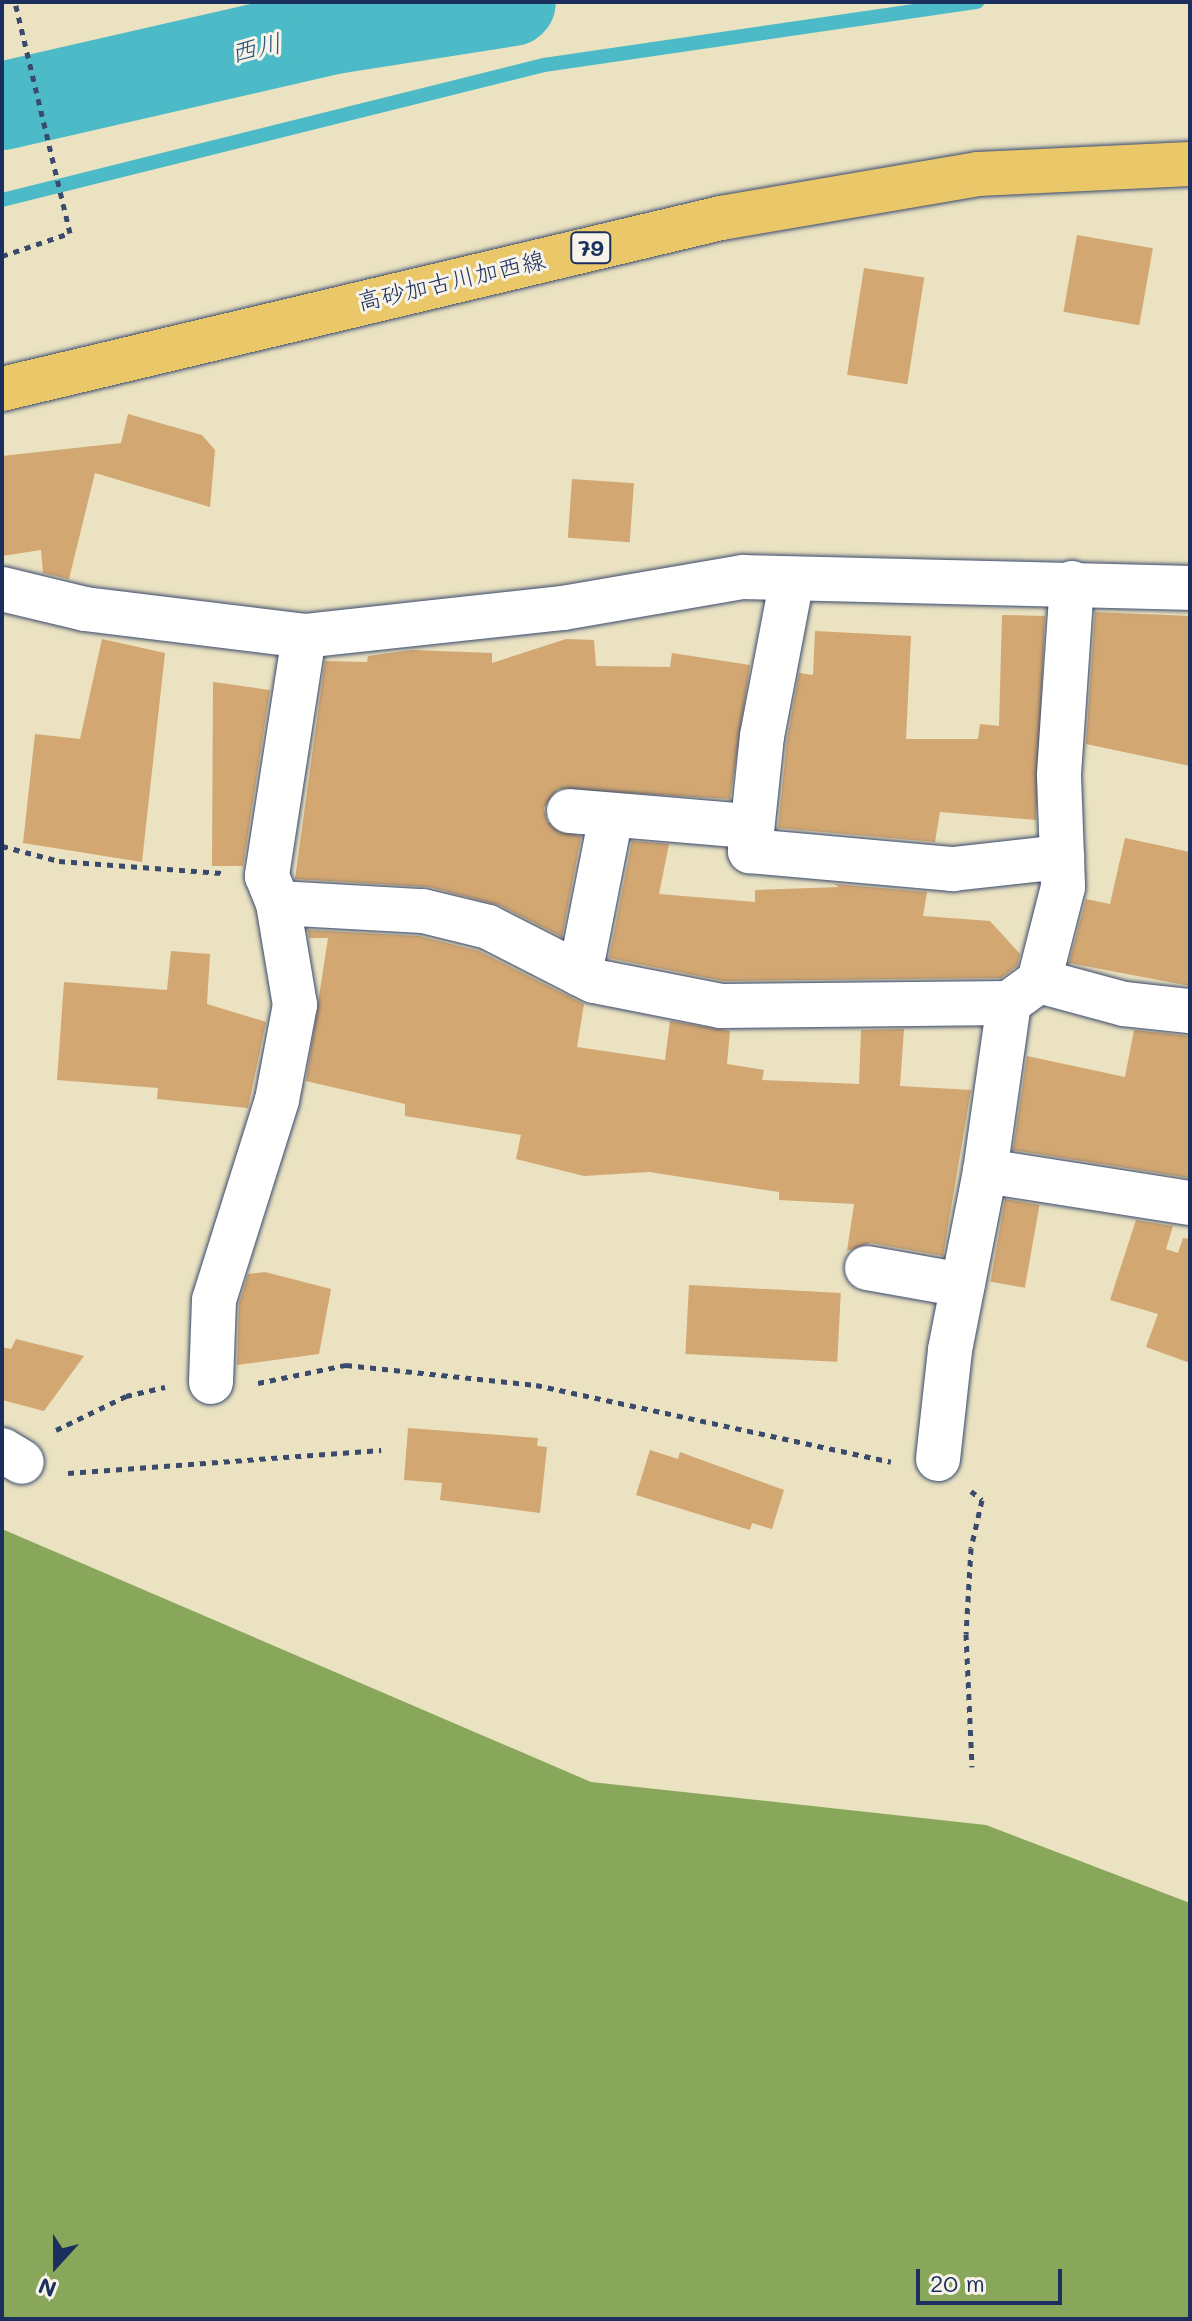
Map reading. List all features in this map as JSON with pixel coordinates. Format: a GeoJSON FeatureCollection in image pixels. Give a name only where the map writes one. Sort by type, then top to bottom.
{"type":"FeatureCollection","features":[{"type":"Feature","properties":{"kind":"main road","name":"高砂加古川加西線"},"geometry":{"type":"LineString","coordinates":[[2,389],[721,218],[978,174],[1190,164]]}},
{"type":"Feature","properties":{"kind":"street"},"geometry":{"type":"LineString","coordinates":[[2,589],[85,609],[304,636],[563,608],[743,577],[1190,588]]}},
{"type":"Feature","properties":{"kind":"street"},"geometry":{"type":"LineString","coordinates":[[792,579],[749,826],[750,851],[953,869],[1062,857]]}},
{"type":"Feature","properties":{"kind":"street"},"geometry":{"type":"LineString","coordinates":[[938,1459],[962,1285],[1024,992],[1063,887],[1059,776],[1072,583]]}},
{"type":"Feature","properties":{"kind":"street"},"geometry":{"type":"LineString","coordinates":[[211,1382],[214,1300],[277,1100],[295,1005],[272,890],[304,636]]}},
{"type":"Feature","properties":{"kind":"street"},"geometry":{"type":"LineString","coordinates":[[580,974],[590,814],[749,826]]}},
{"type":"Feature","properties":{"kind":"street"},"geometry":{"type":"LineString","coordinates":[[272,890],[423,911],[488,927],[580,974],[721,1006],[1024,992],[1190,1011]]}},
{"type":"Feature","properties":{"kind":"street"},"geometry":{"type":"LineString","coordinates":[[985,1171],[1190,1203]]}},
{"type":"Feature","properties":{"kind":"street"},"geometry":{"type":"LineString","coordinates":[[867,1268],[962,1285]]}},
{"type":"Feature","properties":{"kind":"path"},"geometry":{"type":"LineString","coordinates":[[2,256],[70,233],[15,2]]}},
{"type":"Feature","properties":{"kind":"path"},"geometry":{"type":"LineString","coordinates":[[2,846],[106,867],[272,890]]}},
{"type":"Feature","properties":{"kind":"path"},"geometry":{"type":"LineString","coordinates":[[12,1456],[126,1396],[211,1382],[236,1387],[346,1365],[536,1385],[683,1419],[772,1431],[872,1464],[938,1459],[982,1500],[966,1634],[972,1767]]}},
{"type":"Feature","properties":{"kind":"path"},"geometry":{"type":"LineString","coordinates":[[12,1456],[74,1473],[381,1450]]}},
{"type":"Feature","properties":{"kind":"green space"},"geometry":{"type":"Polygon","coordinates":[[[2,1529],[591,1782],[986,1825],[1190,1903],[1190,2319],[2,2319],[2,1529]]]}},
{"type":"Feature","properties":{"kind":"building"},"geometry":{"type":"Polygon","coordinates":[[[1077,235],[1153,248],[1139,325],[1063,312],[1077,235]]]}},
{"type":"Feature","properties":{"kind":"building"},"geometry":{"type":"Polygon","coordinates":[[[864,268],[924,278],[907,384],[847,375],[864,268]]]}},
{"type":"Feature","properties":{"kind":"building"},"geometry":{"type":"Polygon","coordinates":[[[128,414],[202,435],[215,450],[210,507],[95,473],[69,579],[43,573],[41,550],[2,556],[2,456],[121,443],[128,414]]]}},
{"type":"Feature","properties":{"kind":"building"},"geometry":{"type":"Polygon","coordinates":[[[572,479],[634,483],[630,542],[568,538],[572,479]]]}},
{"type":"Feature","properties":{"kind":"building"},"geometry":{"type":"Polygon","coordinates":[[[1095,612],[1190,616],[1190,766],[1086,744],[1095,612]]]}},
{"type":"Feature","properties":{"kind":"building"},"geometry":{"type":"Polygon","coordinates":[[[1002,615],[1045,616],[1036,820],[940,812],[935,842],[778,828],[787,740],[799,673],[813,675],[815,631],[911,636],[906,739],[978,739],[980,724],[999,726],[1002,615]]]}},
{"type":"Feature","properties":{"kind":"building"},"geometry":{"type":"Polygon","coordinates":[[[102,639],[165,653],[142,862],[23,843],[35,734],[80,739],[102,639]]]}},
{"type":"Feature","properties":{"kind":"building"},"geometry":{"type":"Polygon","coordinates":[[[566,639],[594,640],[596,666],[670,667],[672,653],[750,665],[730,799],[558,789],[544,808],[547,822],[581,837],[562,937],[499,905],[429,887],[295,879],[325,661],[367,662],[368,656],[412,650],[492,653],[492,663],[566,639]]]}},
{"type":"Feature","properties":{"kind":"building"},"geometry":{"type":"Polygon","coordinates":[[[213,682],[270,690],[243,866],[212,866],[213,682]]]}},
{"type":"Feature","properties":{"kind":"building"},"geometry":{"type":"Polygon","coordinates":[[[1125,838],[1190,852],[1190,986],[1069,963],[1086,899],[1110,904],[1125,838]]]}},
{"type":"Feature","properties":{"kind":"building"},"geometry":{"type":"Polygon","coordinates":[[[632,841],[669,844],[659,894],[755,902],[755,890],[839,887],[834,884],[927,892],[923,916],[990,921],[1020,954],[1017,966],[1001,978],[723,981],[609,958],[632,841]]]}},
{"type":"Feature","properties":{"kind":"building"},"geometry":{"type":"Polygon","coordinates":[[[308,930],[419,936],[479,951],[584,1004],[577,1047],[665,1060],[670,1021],[730,1031],[727,1064],[764,1070],[762,1080],[859,1084],[861,1030],[904,1029],[900,1086],[971,1090],[943,1256],[871,1243],[847,1251],[854,1204],[779,1200],[779,1192],[649,1172],[584,1176],[516,1159],[521,1135],[405,1116],[405,1104],[306,1081],[328,938],[309,938],[308,930]]]}},
{"type":"Feature","properties":{"kind":"building"},"geometry":{"type":"Polygon","coordinates":[[[171,951],[210,954],[207,1004],[266,1022],[248,1108],[157,1099],[158,1088],[57,1080],[64,982],[167,990],[171,951]]]}},
{"type":"Feature","properties":{"kind":"building"},"geometry":{"type":"Polygon","coordinates":[[[1134,1030],[1190,1036],[1190,1178],[1013,1150],[1027,1056],[1125,1077],[1134,1030]]]}},
{"type":"Feature","properties":{"kind":"building"},"geometry":{"type":"Polygon","coordinates":[[[1005,1199],[1039,1205],[1025,1288],[990,1282],[1005,1199]]]}},
{"type":"Feature","properties":{"kind":"building"},"geometry":{"type":"Polygon","coordinates":[[[1136,1220],[1173,1226],[1166,1249],[1178,1253],[1183,1238],[1190,1239],[1190,1363],[1146,1347],[1158,1314],[1110,1300],[1136,1220]]]}},
{"type":"Feature","properties":{"kind":"building"},"geometry":{"type":"Polygon","coordinates":[[[265,1272],[331,1289],[319,1354],[237,1365],[239,1304],[248,1274],[265,1272]]]}},
{"type":"Feature","properties":{"kind":"building"},"geometry":{"type":"Polygon","coordinates":[[[689,1285],[841,1293],[837,1362],[685,1354],[689,1285]]]}},
{"type":"Feature","properties":{"kind":"building"},"geometry":{"type":"Polygon","coordinates":[[[16,1339],[84,1356],[44,1411],[2,1400],[2,1347],[11,1349],[16,1339]]]}},
{"type":"Feature","properties":{"kind":"building"},"geometry":{"type":"Polygon","coordinates":[[[408,1428],[538,1438],[537,1446],[547,1447],[540,1513],[440,1500],[442,1483],[404,1480],[408,1428]]]}},
{"type":"Feature","properties":{"kind":"building"},"geometry":{"type":"Polygon","coordinates":[[[650,1450],[678,1459],[680,1452],[784,1490],[772,1529],[752,1523],[750,1530],[636,1495],[650,1450]]]}},
{"type":"Feature","properties":{"kind":"waterway","name":"西川"},"geometry":{"type":"LineString","coordinates":[[2,106],[334,30],[512,2]]}},
{"type":"Feature","properties":{"kind":"waterway"},"geometry":{"type":"LineString","coordinates":[[2,200],[544,65],[977,2]]}}]}
